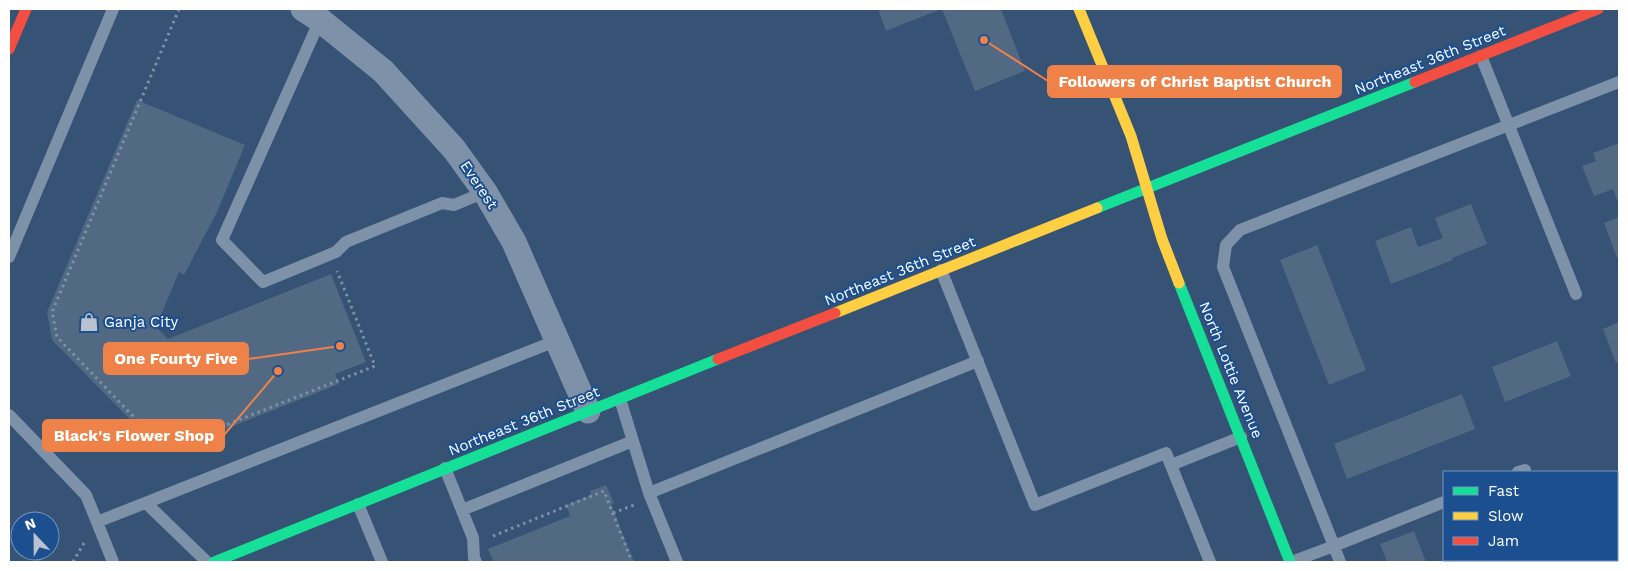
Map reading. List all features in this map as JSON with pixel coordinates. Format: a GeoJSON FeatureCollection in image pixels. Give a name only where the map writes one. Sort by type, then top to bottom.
{"type":"FeatureCollection","features":[{"type":"Feature","properties":{"kind":"main road"},"geometry":{"type":"LineString","coordinates":[[10,45],[26,9]]}},
{"type":"Feature","properties":{"kind":"main road","name":"North Lottie Avenue"},"geometry":{"type":"LineString","coordinates":[[1079,9],[1131,136],[1162,239],[1291,562]]}},
{"type":"Feature","properties":{"kind":"main road","name":"Northeast 36th Street"},"geometry":{"type":"LineString","coordinates":[[214,562],[445,468],[1598,9]]}},
{"type":"Feature","properties":{"kind":"street","name":"Everest"},"geometry":{"type":"LineString","coordinates":[[311,14],[383,71],[454,149],[485,192],[514,242],[588,411]]}},
{"type":"Feature","properties":{"kind":"lane"},"geometry":{"type":"LineString","coordinates":[[9,257],[113,9]]}},
{"type":"Feature","properties":{"kind":"lane"},"geometry":{"type":"LineString","coordinates":[[311,14],[222,240],[263,282],[331,255],[346,242],[433,206],[442,203],[454,205],[485,192]]}},
{"type":"Feature","properties":{"kind":"lane"},"geometry":{"type":"LineString","coordinates":[[1481,56],[1576,294]]}},
{"type":"Feature","properties":{"kind":"lane"},"geometry":{"type":"LineString","coordinates":[[1340,562],[1223,267],[1226,245],[1240,230],[1619,82]]}},
{"type":"Feature","properties":{"kind":"lane"},"geometry":{"type":"LineString","coordinates":[[941,270],[1035,505],[1166,453],[1210,562]]}},
{"type":"Feature","properties":{"kind":"lane"},"geometry":{"type":"LineString","coordinates":[[97,522],[558,340]]}},
{"type":"Feature","properties":{"kind":"lane"},"geometry":{"type":"LineString","coordinates":[[649,493],[978,362]]}},
{"type":"Feature","properties":{"kind":"lane"},"geometry":{"type":"LineString","coordinates":[[620,399],[649,493],[677,562]]}},
{"type":"Feature","properties":{"kind":"lane"},"geometry":{"type":"LineString","coordinates":[[9,415],[86,495],[112,562]]}},
{"type":"Feature","properties":{"kind":"lane"},"geometry":{"type":"LineString","coordinates":[[1171,465],[1241,437]]}},
{"type":"Feature","properties":{"kind":"lane"},"geometry":{"type":"LineString","coordinates":[[462,510],[633,441]]}},
{"type":"Feature","properties":{"kind":"lane"},"geometry":{"type":"LineString","coordinates":[[445,468],[473,538],[476,562]]}},
{"type":"Feature","properties":{"kind":"lane"},"geometry":{"type":"LineString","coordinates":[[1291,562],[1443,502]]}},
{"type":"Feature","properties":{"kind":"lane"},"geometry":{"type":"LineString","coordinates":[[146,503],[207,562]]}},
{"type":"Feature","properties":{"kind":"lane"},"geometry":{"type":"LineString","coordinates":[[358,504],[382,562]]}},
{"type":"Feature","properties":{"kind":"path"},"geometry":{"type":"LineString","coordinates":[[179,9],[52,312],[57,337],[155,440],[178,444],[375,366],[331,255]]}},
{"type":"Feature","properties":{"kind":"path"},"geometry":{"type":"LineString","coordinates":[[473,544],[604,491],[632,562]]}},
{"type":"Feature","properties":{"kind":"building"},"geometry":{"type":"Polygon","coordinates":[[[878,9],[941,9],[886,31],[878,9]]]}},
{"type":"Feature","properties":{"kind":"building"},"geometry":{"type":"Polygon","coordinates":[[[942,9],[1001,9],[1025,71],[975,91],[942,9]]]}},
{"type":"Feature","properties":{"kind":"building"},"geometry":{"type":"Polygon","coordinates":[[[137,100],[245,145],[217,212],[184,275],[179,272],[156,327],[168,339],[331,274],[366,362],[335,374],[339,384],[178,448],[153,443],[52,340],[47,312],[137,100]]]}},
{"type":"Feature","properties":{"kind":"building"},"geometry":{"type":"Polygon","coordinates":[[[1619,143],[1619,205],[1613,189],[1594,196],[1582,166],[1596,161],[1593,153],[1619,143]]]}},
{"type":"Feature","properties":{"kind":"building"},"geometry":{"type":"Polygon","coordinates":[[[1471,204],[1487,244],[1452,258],[1453,260],[1391,284],[1375,241],[1411,227],[1418,247],[1443,238],[1435,218],[1471,204]]]}},
{"type":"Feature","properties":{"kind":"building"},"geometry":{"type":"Polygon","coordinates":[[[1619,217],[1619,258],[1617,258],[1604,223],[1619,217]]]}},
{"type":"Feature","properties":{"kind":"building"},"geometry":{"type":"Polygon","coordinates":[[[1317,245],[1366,370],[1329,385],[1280,260],[1317,245]]]}},
{"type":"Feature","properties":{"kind":"building"},"geometry":{"type":"Polygon","coordinates":[[[1619,322],[1619,362],[1616,363],[1603,329],[1619,322]]]}},
{"type":"Feature","properties":{"kind":"building"},"geometry":{"type":"Polygon","coordinates":[[[1557,341],[1571,376],[1505,402],[1492,367],[1557,341]]]}},
{"type":"Feature","properties":{"kind":"building"},"geometry":{"type":"Polygon","coordinates":[[[1462,394],[1475,429],[1347,479],[1334,444],[1462,394]]]}},
{"type":"Feature","properties":{"kind":"building"},"geometry":{"type":"Polygon","coordinates":[[[606,485],[614,503],[611,504],[634,562],[494,562],[488,549],[570,516],[566,505],[591,495],[590,491],[606,485]]]}},
{"type":"Feature","properties":{"kind":"building"},"geometry":{"type":"Polygon","coordinates":[[[1414,531],[1426,562],[1387,562],[1380,544],[1414,531]]]}},
{"type":"Feature","properties":{"kind":"building"},"geometry":{"type":"Polygon","coordinates":[[[1612,561],[1612,562],[1525,562],[1612,561]]]}},
{"type":"Feature","properties":{"kind":"traffic: fast"},"geometry":{"type":"LineString","coordinates":[[1097,208],[1415,82]]}},
{"type":"Feature","properties":{"kind":"traffic: fast"},"geometry":{"type":"LineString","coordinates":[[1179,283],[1290,562]]}},
{"type":"Feature","properties":{"kind":"traffic: fast"},"geometry":{"type":"LineString","coordinates":[[214,562],[718,359]]}},
{"type":"Feature","properties":{"kind":"traffic: slow"},"geometry":{"type":"LineString","coordinates":[[1079,9],[1131,136],[1162,239],[1179,283]]}},
{"type":"Feature","properties":{"kind":"traffic: slow"},"geometry":{"type":"LineString","coordinates":[[835,313],[1097,208]]}},
{"type":"Feature","properties":{"kind":"traffic: jam"},"geometry":{"type":"LineString","coordinates":[[9,49],[26,9]]}},
{"type":"Feature","properties":{"kind":"traffic: jam"},"geometry":{"type":"LineString","coordinates":[[1415,82],[1598,9]]}},
{"type":"Feature","properties":{"kind":"traffic: jam"},"geometry":{"type":"LineString","coordinates":[[718,359],[835,313]]}},
{"type":"Feature","properties":{"kind":"place","name":"Followers of Christ Baptist Church"},"geometry":{"type":"Point","coordinates":[984,40]}},
{"type":"Feature","properties":{"kind":"place","name":"Ganja City"},"geometry":{"type":"Point","coordinates":[89,322]}},
{"type":"Feature","properties":{"kind":"place","name":"One Fourty Five"},"geometry":{"type":"Point","coordinates":[340,346]}},
{"type":"Feature","properties":{"kind":"place","name":"Black's Flower Shop"},"geometry":{"type":"Point","coordinates":[278,371]}}]}
